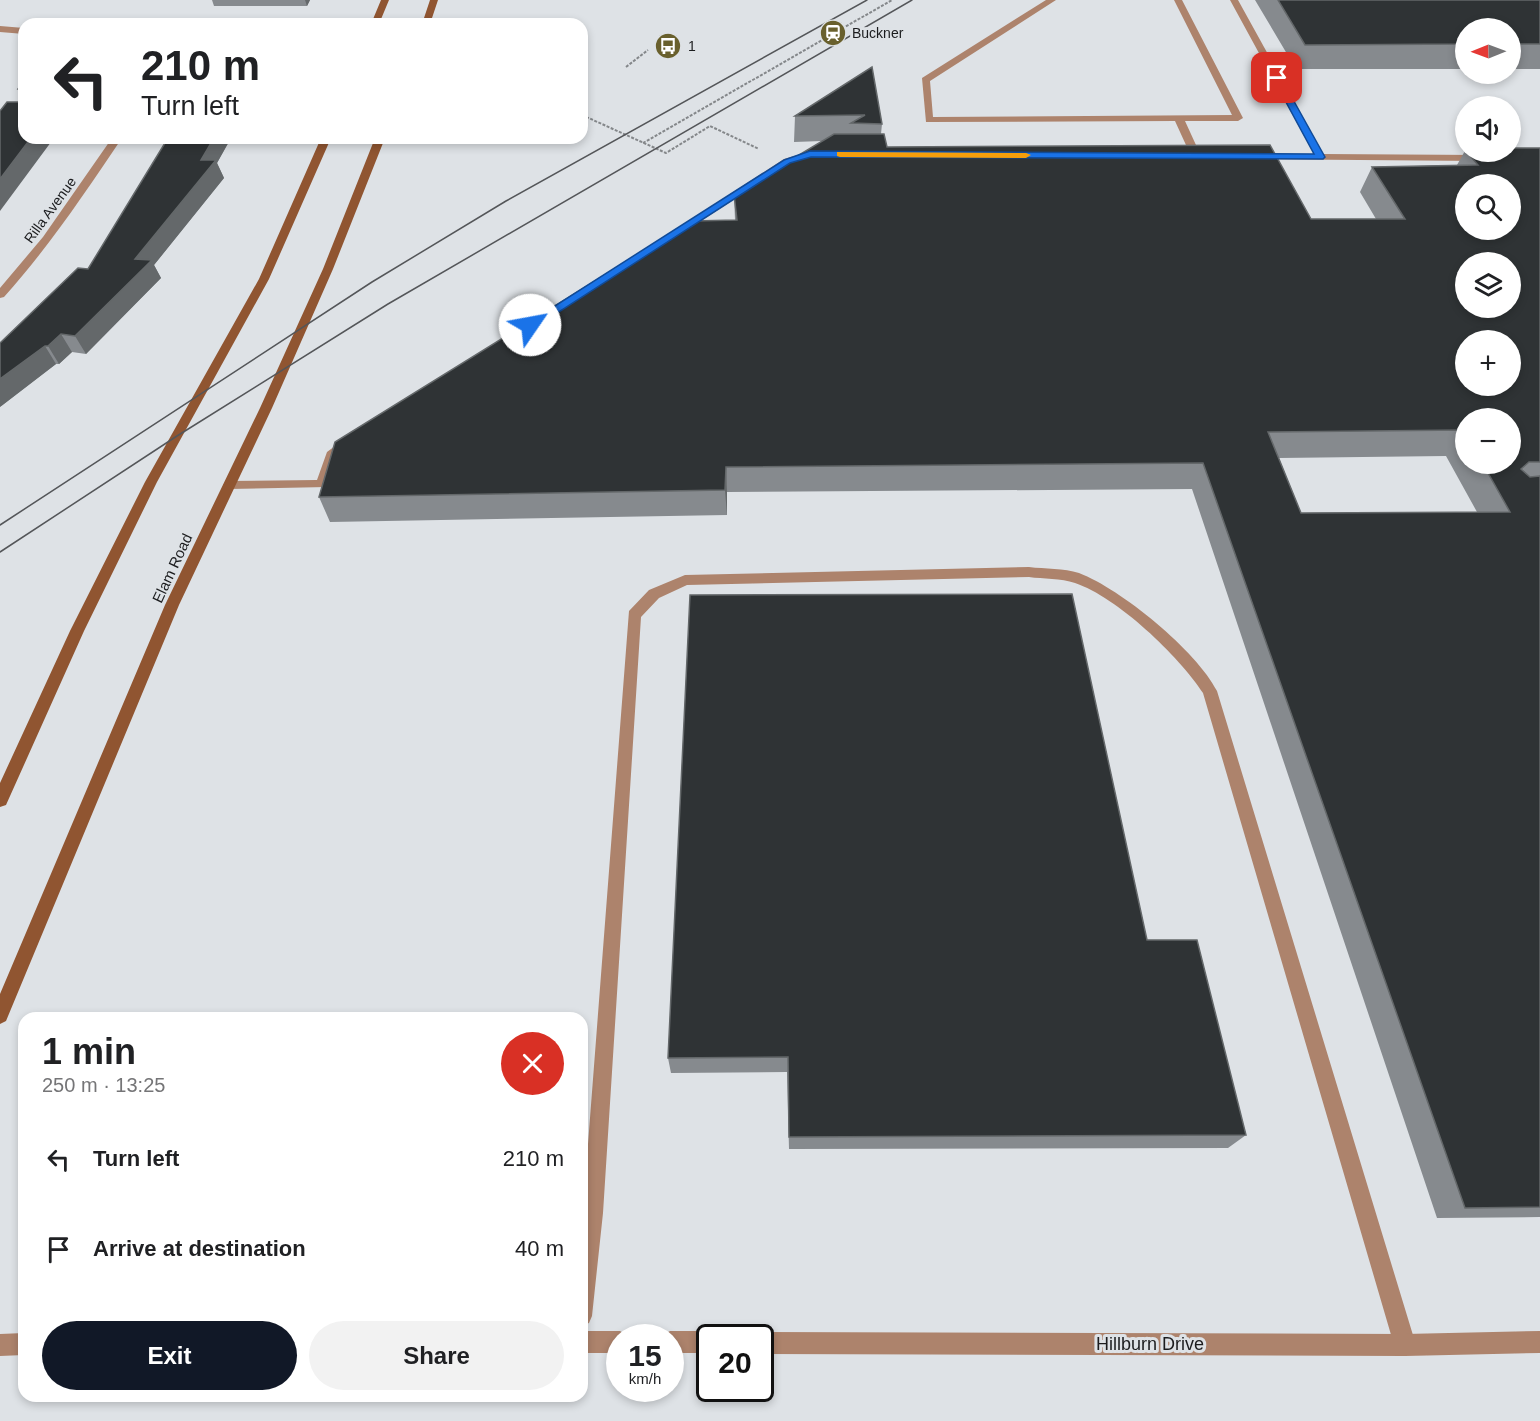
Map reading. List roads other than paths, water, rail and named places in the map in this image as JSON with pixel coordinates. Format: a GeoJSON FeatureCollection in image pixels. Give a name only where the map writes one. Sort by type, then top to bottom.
{"type":"FeatureCollection","features":[{"type":"Feature","properties":{"kind":"main road"},"geometry":{"type":"LineString","coordinates":[[378,18],[385,0]]}},
{"type":"Feature","properties":{"kind":"main road"},"geometry":{"type":"LineString","coordinates":[[428,18],[434,0]]}},
{"type":"Feature","properties":{"kind":"main road"},"geometry":{"type":"LineString","coordinates":[[0,800],[77,631],[151,482],[264,279],[323,144]]}},
{"type":"Feature","properties":{"kind":"main road","name":"Elam Road"},"geometry":{"type":"LineString","coordinates":[[0,1015],[172,604],[230,485],[328,269],[378,144]]}},
{"type":"Feature","properties":{"kind":"street"},"geometry":{"type":"LineString","coordinates":[[1052,0],[925,80],[929,120],[1238,118],[1178,0]]}},
{"type":"Feature","properties":{"kind":"street"},"geometry":{"type":"LineString","coordinates":[[1234,0],[1320,157]]}},
{"type":"Feature","properties":{"kind":"street"},"geometry":{"type":"LineString","coordinates":[[0,29],[18,30]]}},
{"type":"Feature","properties":{"kind":"street"},"geometry":{"type":"LineString","coordinates":[[1179,119],[1196,156]]}},
{"type":"Feature","properties":{"kind":"street","name":"Rilla Avenue"},"geometry":{"type":"LineString","coordinates":[[0,295],[19,275],[113,144]]}},
{"type":"Feature","properties":{"kind":"street"},"geometry":{"type":"LineString","coordinates":[[665,239],[787,161],[810,154],[822,154]]}},
{"type":"Feature","properties":{"kind":"street"},"geometry":{"type":"LineString","coordinates":[[1185,156],[1208,156]]}},
{"type":"Feature","properties":{"kind":"street"},"geometry":{"type":"LineString","coordinates":[[1253,157],[1455,158]]}},
{"type":"Feature","properties":{"kind":"street"},"geometry":{"type":"LineString","coordinates":[[230,485],[322,484],[333,452],[343,445]]}},
{"type":"Feature","properties":{"kind":"street"},"geometry":{"type":"LineString","coordinates":[[588,1260],[634,615],[654,594],[685,580],[1029,572],[1075,577],[1106,591],[1194,667],[1210,691],[1405,1345]]}},
{"type":"Feature","properties":{"kind":"street"},"geometry":{"type":"LineString","coordinates":[[588,1342],[606,1342]]}},
{"type":"Feature","properties":{"kind":"street","name":"Hillburn Drive"},"geometry":{"type":"LineString","coordinates":[[774,1343],[1405,1345],[1540,1342]]}},
{"type":"Feature","properties":{"kind":"street"},"geometry":{"type":"LineString","coordinates":[[0,1345],[18,1344]]}},
{"type":"Feature","properties":{"kind":"tram line"},"geometry":{"type":"LineString","coordinates":[[0,525],[372,282],[506,201],[867,0]]}},
{"type":"Feature","properties":{"kind":"tram line"},"geometry":{"type":"LineString","coordinates":[[0,552],[177,436],[388,304],[912,0]]}},
{"type":"Feature","properties":{"kind":"place","name":"Buckner"},"geometry":{"type":"Point","coordinates":[833,33]}},
{"type":"Feature","properties":{"kind":"place","name":"1"},"geometry":{"type":"Point","coordinates":[668,46]}}]}
